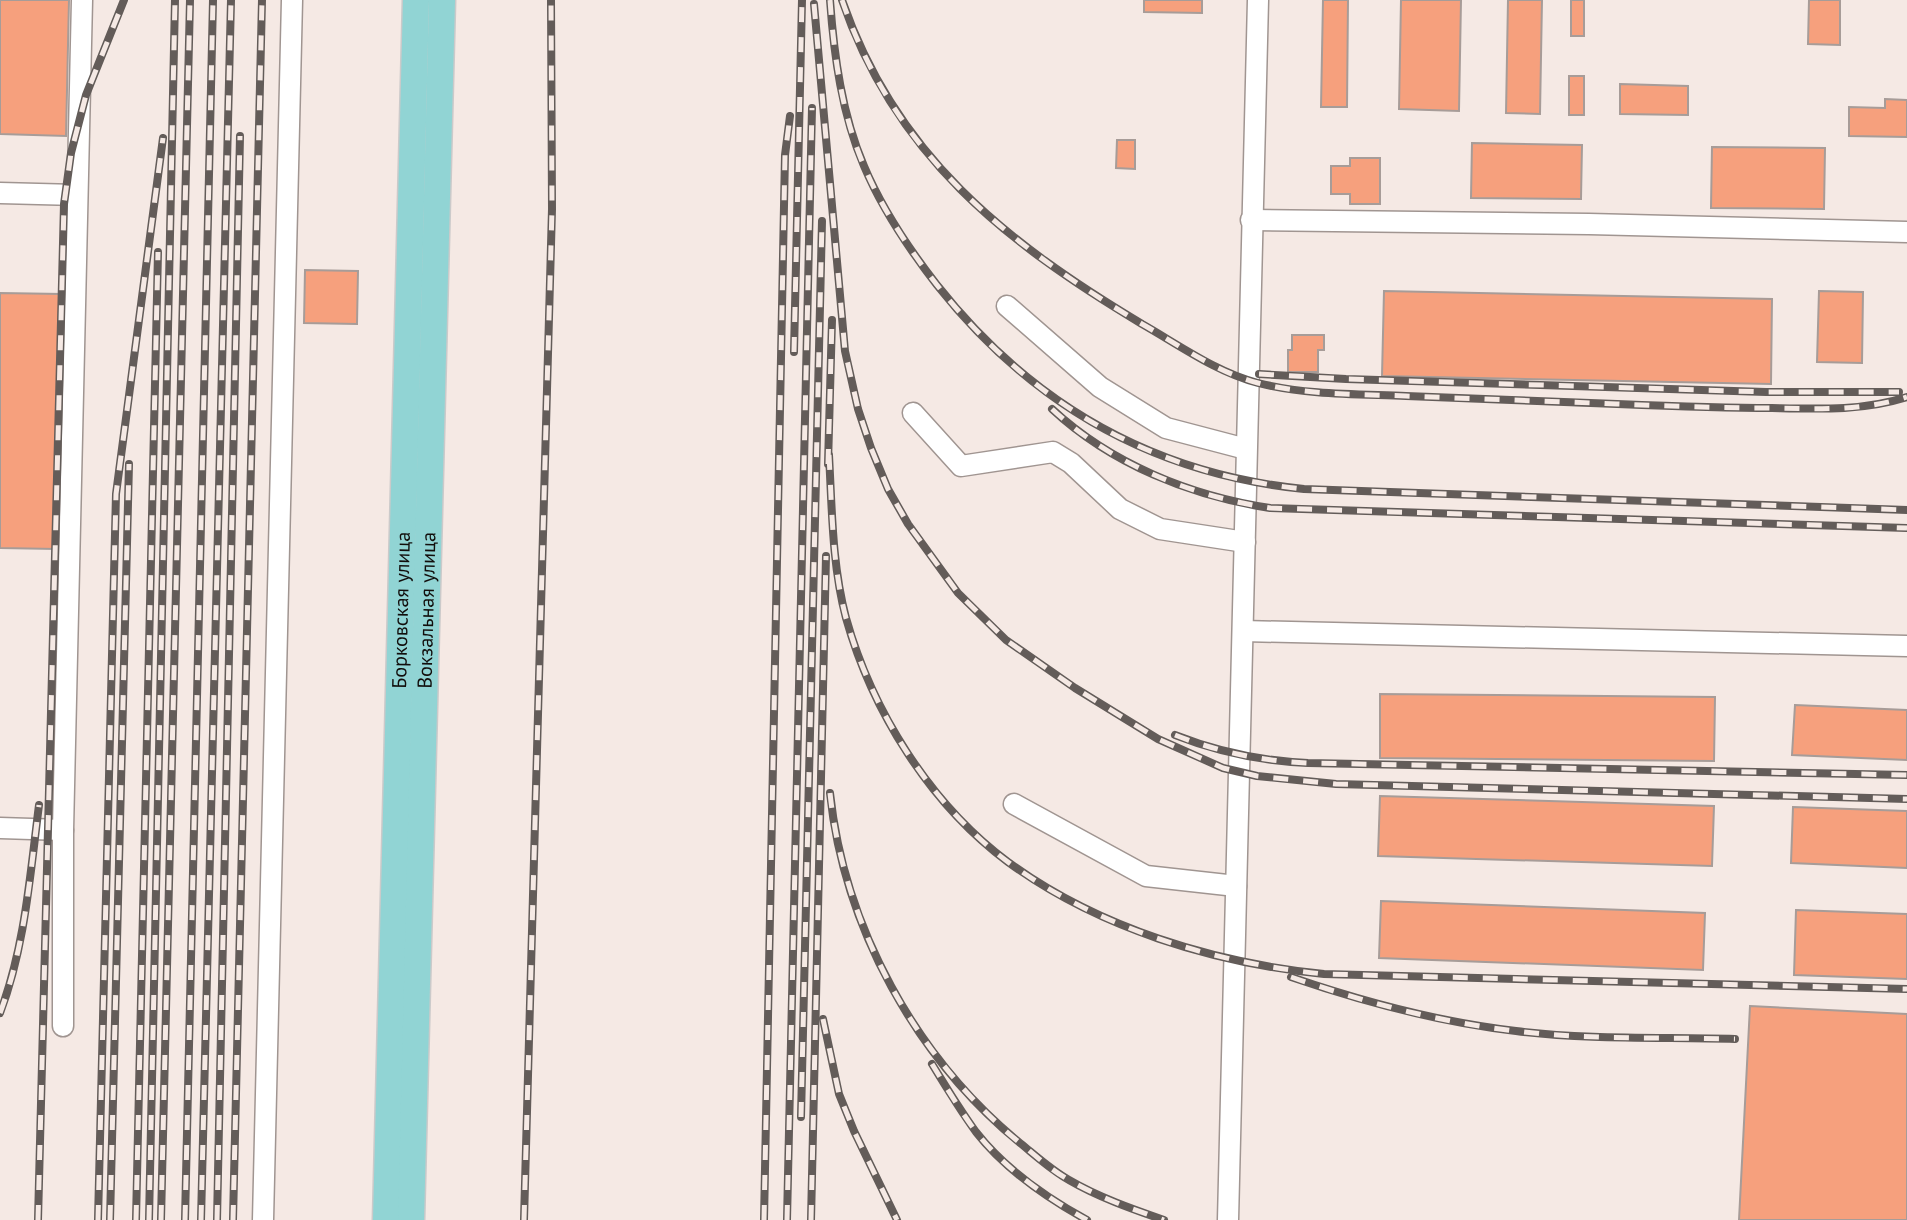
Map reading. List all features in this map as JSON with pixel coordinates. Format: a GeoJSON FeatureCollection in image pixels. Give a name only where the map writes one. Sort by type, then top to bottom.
{"type":"FeatureCollection","features":[{"type":"Feature","properties":{"kind":"main road","name":"Борковская улица"},"geometry":{"type":"LineString","coordinates":[[386,1220],[416,0]]}},
{"type":"Feature","properties":{"kind":"main road","name":"Вокзальная улица"},"geometry":{"type":"LineString","coordinates":[[411,1220],[442,0]]}},
{"type":"Feature","properties":{"kind":"lane"},"geometry":{"type":"LineString","coordinates":[[63,1026],[63,830],[82,0]]}},
{"type":"Feature","properties":{"kind":"lane"},"geometry":{"type":"LineString","coordinates":[[263,1220],[292,0]]}},
{"type":"Feature","properties":{"kind":"lane"},"geometry":{"type":"LineString","coordinates":[[1228,1220],[1258,0]]}},
{"type":"Feature","properties":{"kind":"lane"},"geometry":{"type":"LineString","coordinates":[[0,193],[77,195]]}},
{"type":"Feature","properties":{"kind":"lane"},"geometry":{"type":"LineString","coordinates":[[1251,220],[1907,232]]}},
{"type":"Feature","properties":{"kind":"lane"},"geometry":{"type":"LineString","coordinates":[[1007,306],[1100,387],[1166,428],[1246,449]]}},
{"type":"Feature","properties":{"kind":"lane"},"geometry":{"type":"LineString","coordinates":[[913,413],[961,466],[1053,452],[1071,463],[1120,509],[1160,529],[1245,542]]}},
{"type":"Feature","properties":{"kind":"lane"},"geometry":{"type":"LineString","coordinates":[[1243,631],[1907,646]]}},
{"type":"Feature","properties":{"kind":"lane"},"geometry":{"type":"LineString","coordinates":[[1014,804],[1146,876],[1236,886]]}},
{"type":"Feature","properties":{"kind":"lane"},"geometry":{"type":"LineString","coordinates":[[0,828],[63,830]]}},
{"type":"Feature","properties":{"kind":"building"},"geometry":{"type":"Polygon","coordinates":[[[0,0],[69,0],[66,136],[0,134],[0,0]]]}},
{"type":"Feature","properties":{"kind":"building"},"geometry":{"type":"Polygon","coordinates":[[[1144,0],[1202,0],[1202,13],[1144,12],[1144,0]]]}},
{"type":"Feature","properties":{"kind":"building"},"geometry":{"type":"Polygon","coordinates":[[[1323,0],[1348,0],[1347,107],[1321,107],[1323,0]]]}},
{"type":"Feature","properties":{"kind":"building"},"geometry":{"type":"Polygon","coordinates":[[[1401,0],[1461,0],[1459,111],[1399,109],[1401,0]]]}},
{"type":"Feature","properties":{"kind":"building"},"geometry":{"type":"Polygon","coordinates":[[[1508,0],[1542,0],[1540,114],[1506,113],[1508,0]]]}},
{"type":"Feature","properties":{"kind":"building"},"geometry":{"type":"Polygon","coordinates":[[[1571,0],[1584,0],[1584,36],[1571,36],[1571,0]]]}},
{"type":"Feature","properties":{"kind":"building"},"geometry":{"type":"Polygon","coordinates":[[[1809,0],[1840,0],[1840,45],[1808,44],[1809,0]]]}},
{"type":"Feature","properties":{"kind":"building"},"geometry":{"type":"Polygon","coordinates":[[[1569,76],[1584,76],[1584,115],[1569,115],[1569,76]]]}},
{"type":"Feature","properties":{"kind":"building"},"geometry":{"type":"Polygon","coordinates":[[[1620,84],[1688,86],[1688,115],[1620,114],[1620,84]]]}},
{"type":"Feature","properties":{"kind":"building"},"geometry":{"type":"Polygon","coordinates":[[[1885,99],[1907,100],[1907,137],[1849,136],[1849,107],[1885,108],[1885,99]]]}},
{"type":"Feature","properties":{"kind":"building"},"geometry":{"type":"Polygon","coordinates":[[[1117,140],[1135,140],[1135,169],[1116,168],[1117,140]]]}},
{"type":"Feature","properties":{"kind":"building"},"geometry":{"type":"Polygon","coordinates":[[[1472,143],[1582,145],[1581,199],[1471,198],[1472,143]]]}},
{"type":"Feature","properties":{"kind":"building"},"geometry":{"type":"Polygon","coordinates":[[[1712,147],[1825,148],[1824,209],[1711,208],[1712,147]]]}},
{"type":"Feature","properties":{"kind":"building"},"geometry":{"type":"Polygon","coordinates":[[[1350,158],[1380,158],[1380,204],[1350,204],[1350,194],[1331,194],[1331,166],[1350,166],[1350,158]]]}},
{"type":"Feature","properties":{"kind":"building"},"geometry":{"type":"Polygon","coordinates":[[[305,270],[358,271],[357,324],[304,323],[305,270]]]}},
{"type":"Feature","properties":{"kind":"building"},"geometry":{"type":"Polygon","coordinates":[[[1384,291],[1772,299],[1771,384],[1382,376],[1384,291]]]}},
{"type":"Feature","properties":{"kind":"building"},"geometry":{"type":"Polygon","coordinates":[[[1819,291],[1863,292],[1862,363],[1817,362],[1819,291]]]}},
{"type":"Feature","properties":{"kind":"building"},"geometry":{"type":"Polygon","coordinates":[[[0,293],[62,294],[56,549],[0,548],[0,293]]]}},
{"type":"Feature","properties":{"kind":"building"},"geometry":{"type":"Polygon","coordinates":[[[1292,335],[1324,335],[1324,350],[1318,350],[1318,372],[1288,372],[1292,335]]]}},
{"type":"Feature","properties":{"kind":"building"},"geometry":{"type":"Polygon","coordinates":[[[1380,694],[1715,697],[1714,761],[1380,758],[1380,694]]]}},
{"type":"Feature","properties":{"kind":"building"},"geometry":{"type":"Polygon","coordinates":[[[1795,705],[1907,710],[1907,760],[1792,755],[1795,705]]]}},
{"type":"Feature","properties":{"kind":"building"},"geometry":{"type":"Polygon","coordinates":[[[1380,796],[1714,806],[1712,866],[1378,856],[1380,796]]]}},
{"type":"Feature","properties":{"kind":"building"},"geometry":{"type":"Polygon","coordinates":[[[1793,807],[1907,811],[1907,868],[1791,863],[1793,807]]]}},
{"type":"Feature","properties":{"kind":"building"},"geometry":{"type":"Polygon","coordinates":[[[1381,901],[1705,913],[1703,970],[1379,958],[1381,901]]]}},
{"type":"Feature","properties":{"kind":"building"},"geometry":{"type":"Polygon","coordinates":[[[1796,910],[1907,914],[1907,979],[1794,975],[1796,910]]]}},
{"type":"Feature","properties":{"kind":"building"},"geometry":{"type":"Polygon","coordinates":[[[1750,1006],[1907,1014],[1907,1220],[1739,1220],[1750,1006]]]}},
{"type":"Feature","properties":{"kind":"railway"},"geometry":{"type":"LineString","coordinates":[[38,1220],[64,204],[71,153],[86,95],[124,0]]}},
{"type":"Feature","properties":{"kind":"railway"},"geometry":{"type":"LineString","coordinates":[[149,1220],[175,0]]}},
{"type":"Feature","properties":{"kind":"railway"},"geometry":{"type":"LineString","coordinates":[[161,1220],[190,0]]}},
{"type":"Feature","properties":{"kind":"railway"},"geometry":{"type":"LineString","coordinates":[[185,1220],[213,0]]}},
{"type":"Feature","properties":{"kind":"railway"},"geometry":{"type":"LineString","coordinates":[[201,1220],[231,0]]}},
{"type":"Feature","properties":{"kind":"railway"},"geometry":{"type":"LineString","coordinates":[[233,1220],[262,0]]}},
{"type":"Feature","properties":{"kind":"railway"},"geometry":{"type":"LineString","coordinates":[[524,1220],[552,209],[551,0]]}},
{"type":"Feature","properties":{"kind":"railway"},"geometry":{"type":"LineString","coordinates":[[794,352],[802,0]]}},
{"type":"Feature","properties":{"kind":"railway"},"geometry":{"type":"LineString","coordinates":[[830,0],[840,85],[856,147],[879,198],[916,257],[974,327],[1013,365],[1054,398],[1099,426],[1146,449],[1196,468],[1248,481],[1304,489],[1907,510]]}},
{"type":"Feature","properties":{"kind":"railway"},"geometry":{"type":"LineString","coordinates":[[842,0],[864,55],[892,104],[924,149],[960,189],[1045,261],[1092,293],[1198,357],[1242,378],[1276,387],[1331,393],[1694,407],[1840,408],[1874,405],[1907,397]]}},
{"type":"Feature","properties":{"kind":"railway"},"geometry":{"type":"LineString","coordinates":[[814,4],[845,351],[858,409],[888,489],[908,524],[958,593],[1006,640],[1075,688],[1158,739],[1223,768],[1257,776],[1336,784],[1907,799]]}},
{"type":"Feature","properties":{"kind":"railway"},"geometry":{"type":"LineString","coordinates":[[787,1220],[812,108]]}},
{"type":"Feature","properties":{"kind":"railway"},"geometry":{"type":"LineString","coordinates":[[764,1220],[785,155],[790,116]]}},
{"type":"Feature","properties":{"kind":"railway"},"geometry":{"type":"LineString","coordinates":[[217,1220],[240,136]]}},
{"type":"Feature","properties":{"kind":"railway"},"geometry":{"type":"LineString","coordinates":[[98,1220],[116,494],[163,138]]}},
{"type":"Feature","properties":{"kind":"railway"},"geometry":{"type":"LineString","coordinates":[[801,1117],[822,221]]}},
{"type":"Feature","properties":{"kind":"railway"},"geometry":{"type":"LineString","coordinates":[[136,1220],[158,252]]}},
{"type":"Feature","properties":{"kind":"railway"},"geometry":{"type":"LineString","coordinates":[[828,464],[832,320]]}},
{"type":"Feature","properties":{"kind":"railway"},"geometry":{"type":"LineString","coordinates":[[1259,374],[1766,392],[1899,392]]}},
{"type":"Feature","properties":{"kind":"railway"},"geometry":{"type":"LineString","coordinates":[[1052,409],[1100,446],[1154,475],[1211,495],[1270,508],[1907,528]]}},
{"type":"Feature","properties":{"kind":"railway"},"geometry":{"type":"LineString","coordinates":[[829,455],[833,537],[841,598],[857,653],[888,721],[929,784],[980,839],[1008,862],[1080,906],[1158,939],[1199,951],[1283,969],[1324,974],[1907,989]]}},
{"type":"Feature","properties":{"kind":"railway"},"geometry":{"type":"LineString","coordinates":[[110,1220],[129,464]]}},
{"type":"Feature","properties":{"kind":"railway"},"geometry":{"type":"LineString","coordinates":[[811,1220],[826,556]]}},
{"type":"Feature","properties":{"kind":"railway"},"geometry":{"type":"LineString","coordinates":[[1175,735],[1240,755],[1308,763],[1907,775]]}},
{"type":"Feature","properties":{"kind":"railway"},"geometry":{"type":"LineString","coordinates":[[830,793],[838,843],[851,892],[869,940],[891,986],[948,1071],[983,1109],[1056,1172],[1103,1197],[1164,1220]]}},
{"type":"Feature","properties":{"kind":"railway"},"geometry":{"type":"LineString","coordinates":[[0,1013],[21,937],[39,805]]}},
{"type":"Feature","properties":{"kind":"railway"},"geometry":{"type":"LineString","coordinates":[[1291,977],[1402,1010],[1487,1027],[1570,1036],[1735,1039]]}},
{"type":"Feature","properties":{"kind":"railway"},"geometry":{"type":"LineString","coordinates":[[823,1019],[839,1094],[897,1220]]}},
{"type":"Feature","properties":{"kind":"railway"},"geometry":{"type":"LineString","coordinates":[[932,1064],[987,1145],[1042,1192],[1087,1220]]}}]}
